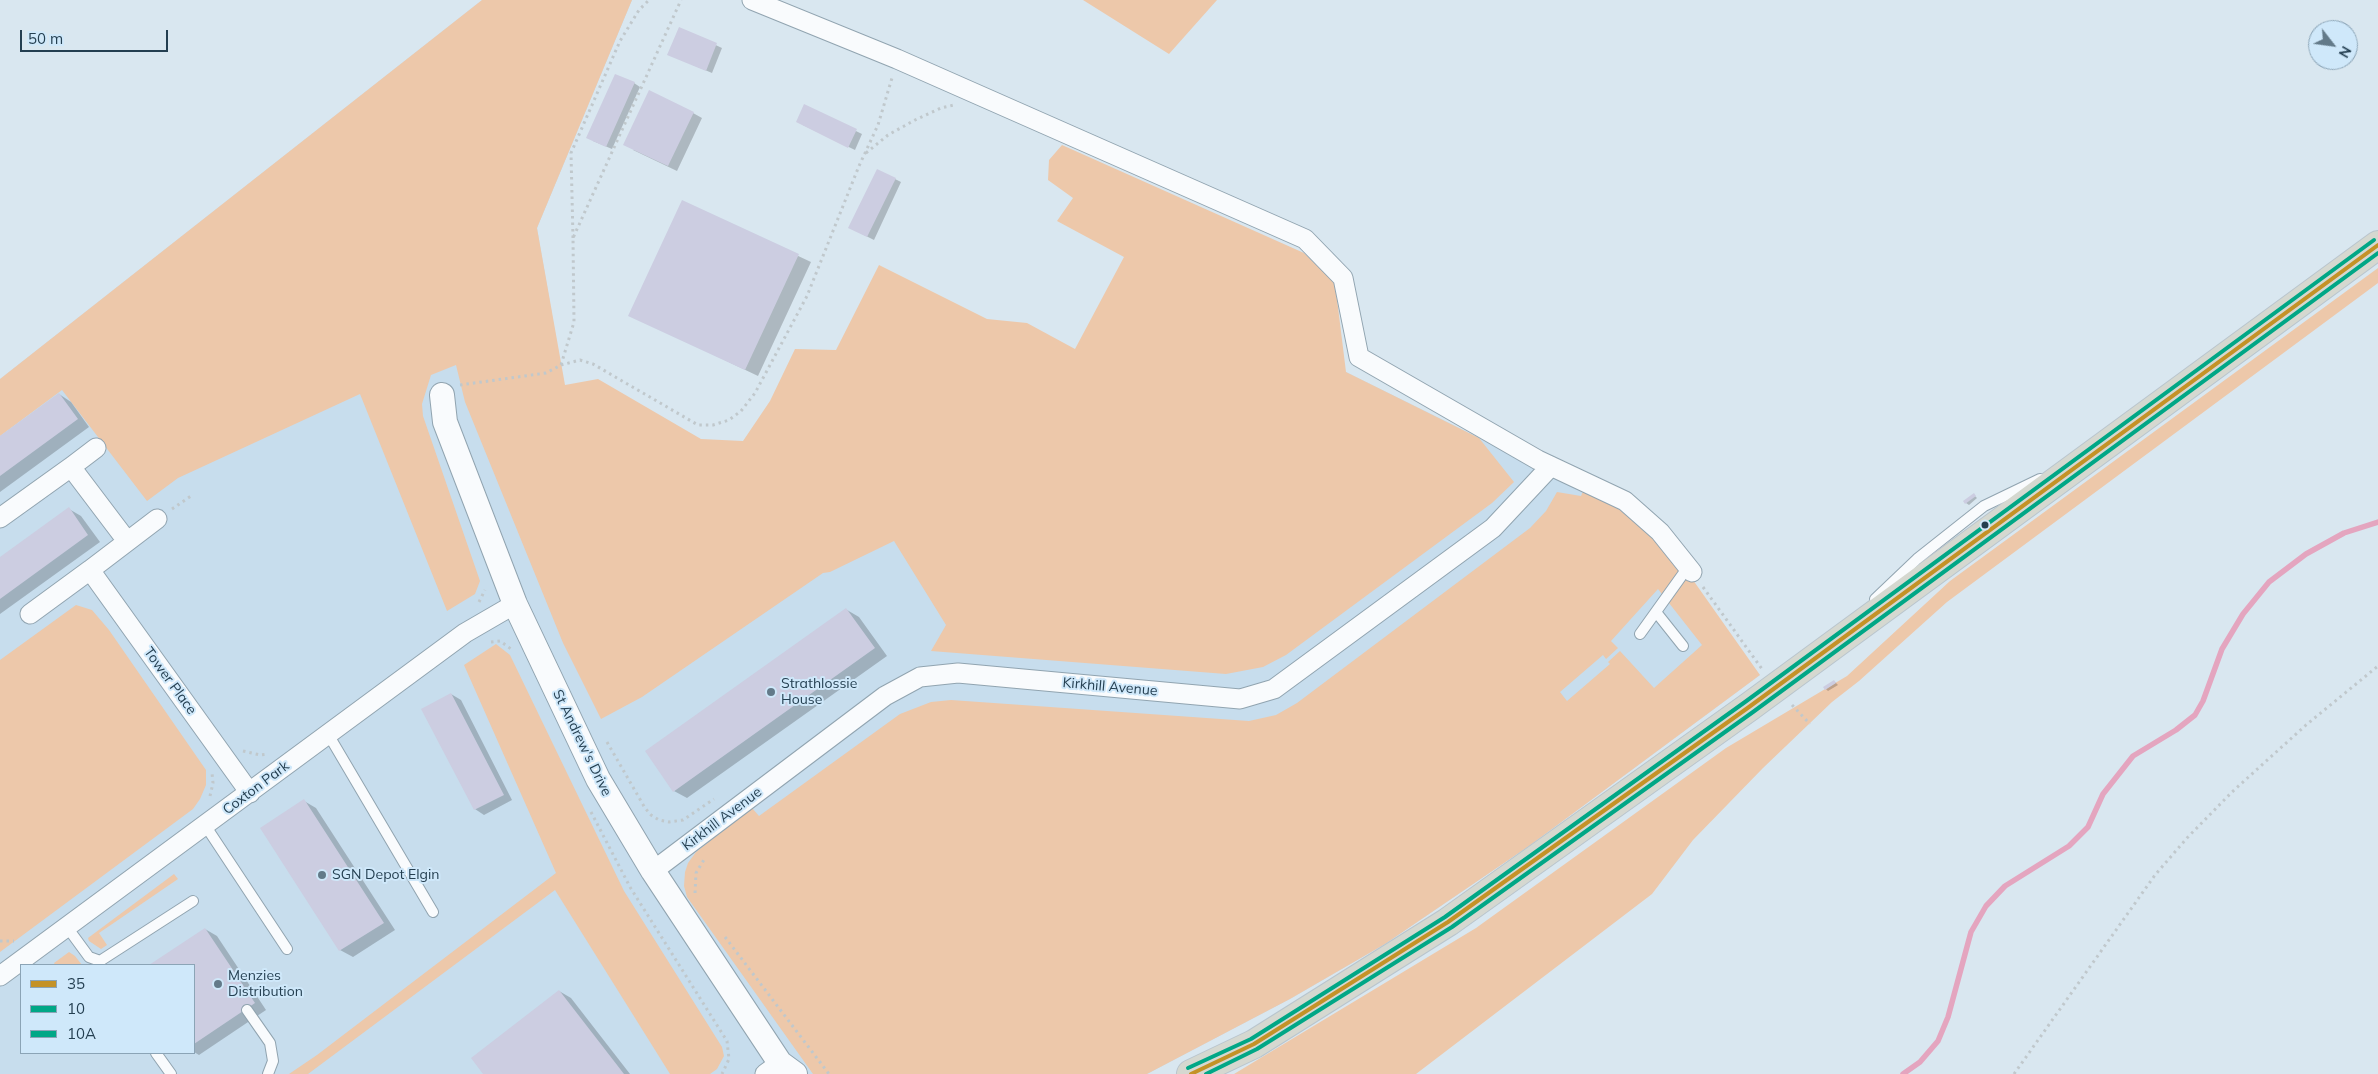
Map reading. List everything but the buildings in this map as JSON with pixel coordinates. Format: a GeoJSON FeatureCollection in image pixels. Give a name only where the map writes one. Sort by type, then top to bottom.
{"type":"FeatureCollection","features":[{"type":"Feature","properties":{"kind":"highway"},"geometry":{"type":"LineString","coordinates":[[1191,1074],[1254,1044],[1448,922],[1776,688],[2378,245]]}},
{"type":"Feature","properties":{"kind":"street"},"geometry":{"type":"LineString","coordinates":[[752,0],[897,59],[1305,239],[1343,278],[1359,357],[1551,466],[1625,501],[1660,532],[1690,570]]}},
{"type":"Feature","properties":{"kind":"street","name":"St Andrew's Drive"},"geometry":{"type":"LineString","coordinates":[[442,395],[445,422],[515,604],[598,779],[653,872],[781,1071]]}},
{"type":"Feature","properties":{"kind":"street"},"geometry":{"type":"LineString","coordinates":[[0,518],[96,448]]}},
{"type":"Feature","properties":{"kind":"street","name":"Kirkhill Avenue"},"geometry":{"type":"LineString","coordinates":[[653,872],[885,696],[920,677],[958,673],[1240,698],[1274,689],[1493,528],[1551,466]]}},
{"type":"Feature","properties":{"kind":"street"},"geometry":{"type":"LineString","coordinates":[[71,467],[127,541]]}},
{"type":"Feature","properties":{"kind":"street"},"geometry":{"type":"LineString","coordinates":[[30,614],[157,519]]}},
{"type":"Feature","properties":{"kind":"street","name":"Tower Place"},"geometry":{"type":"LineString","coordinates":[[90,570],[250,793]]}},
{"type":"Feature","properties":{"kind":"street","name":"Coxton Park"},"geometry":{"type":"LineString","coordinates":[[0,976],[465,633],[515,604]]}},
{"type":"Feature","properties":{"kind":"lane"},"geometry":{"type":"LineString","coordinates":[[1640,634],[1690,570]]}},
{"type":"Feature","properties":{"kind":"lane"},"geometry":{"type":"LineString","coordinates":[[1656,612],[1683,646]]}},
{"type":"Feature","properties":{"kind":"lane"},"geometry":{"type":"LineString","coordinates":[[328,734],[434,912]]}},
{"type":"Feature","properties":{"kind":"lane"},"geometry":{"type":"LineString","coordinates":[[205,825],[287,949]]}},
{"type":"Feature","properties":{"kind":"lane"},"geometry":{"type":"LineString","coordinates":[[67,927],[92,961],[100,961],[193,901]]}},
{"type":"Feature","properties":{"kind":"lane"},"geometry":{"type":"LineString","coordinates":[[247,1010],[270,1043],[273,1061],[268,1074]]}},
{"type":"Feature","properties":{"kind":"lane"},"geometry":{"type":"LineString","coordinates":[[157,1054],[171,1074]]}},
{"type":"Feature","properties":{"kind":"path"},"geometry":{"type":"LineString","coordinates":[[561,365],[574,322],[571,153],[620,41],[639,10],[648,0]]}},
{"type":"Feature","properties":{"kind":"path"},"geometry":{"type":"LineString","coordinates":[[573,238],[682,0]]}},
{"type":"Feature","properties":{"kind":"path"},"geometry":{"type":"LineString","coordinates":[[442,395],[461,384],[546,373],[561,365],[580,360],[593,364],[698,425],[713,425],[729,420],[741,411],[755,393],[807,296],[878,125],[897,59]]}},
{"type":"Feature","properties":{"kind":"path"},"geometry":{"type":"LineString","coordinates":[[865,153],[888,135],[941,108],[989,100]]}},
{"type":"Feature","properties":{"kind":"path"},"geometry":{"type":"LineString","coordinates":[[1690,570],[1776,688]]}},
{"type":"Feature","properties":{"kind":"path"},"geometry":{"type":"LineString","coordinates":[[478,603],[484,596],[485,584]]}},
{"type":"Feature","properties":{"kind":"path"},"geometry":{"type":"LineString","coordinates":[[485,645],[493,641],[500,641],[509,646],[516,655]]}},
{"type":"Feature","properties":{"kind":"path"},"geometry":{"type":"LineString","coordinates":[[2014,1074],[2155,875],[2187,838],[2232,792],[2306,724],[2378,666]]}},
{"type":"Feature","properties":{"kind":"path"},"geometry":{"type":"LineString","coordinates":[[606,742],[645,808],[650,815],[659,820],[669,822],[683,820],[719,797]]}},
{"type":"Feature","properties":{"kind":"path"},"geometry":{"type":"LineString","coordinates":[[237,747],[250,754],[270,754]]}},
{"type":"Feature","properties":{"kind":"path"},"geometry":{"type":"LineString","coordinates":[[208,799],[213,783],[212,770]]}},
{"type":"Feature","properties":{"kind":"path"},"geometry":{"type":"LineString","coordinates":[[587,804],[630,887],[727,1041],[729,1059],[722,1074]]}},
{"type":"Feature","properties":{"kind":"path"},"geometry":{"type":"LineString","coordinates":[[697,901],[694,892],[696,873],[702,860],[710,854]]}},
{"type":"Feature","properties":{"kind":"path"},"geometry":{"type":"LineString","coordinates":[[719,930],[829,1074]]}},
{"type":"Feature","properties":{"kind":"path"},"geometry":{"type":"LineString","coordinates":[[0,941],[22,942]]}},
{"type":"Feature","properties":{"kind":"path"},"geometry":{"type":"LineString","coordinates":[[13,948],[17,945]]}},
{"type":"Feature","properties":{"kind":"shaded area"},"geometry":{"type":"Polygon","coordinates":[[[482,0],[632,0],[537,228],[573,435],[650,456],[1346,372],[1622,508],[1760,675],[1529,846],[1385,944],[1290,999],[1147,1074],[0,1074],[0,379],[482,0]]]}},
{"type":"Feature","properties":{"kind":"shaded area"},"geometry":{"type":"Polygon","coordinates":[[[482,0],[632,0],[537,228],[565,385],[598,379],[701,439],[743,441],[770,401],[795,349],[836,350],[879,265],[987,319],[1027,323],[1075,349],[1124,257],[1057,221],[1073,198],[1048,180],[1049,160],[1062,145],[1304,253],[1335,283],[1346,372],[1479,438],[1514,482],[1492,503],[1286,655],[1263,667],[1226,674],[931,651],[946,625],[894,541],[830,572],[823,573],[642,697],[601,719],[563,643],[465,402],[456,365],[431,375],[422,404],[423,416],[480,581],[475,594],[447,611],[360,394],[178,478],[147,501],[62,390],[0,436],[0,379],[482,0]]]}},
{"type":"Feature","properties":{"kind":"shaded area"},"geometry":{"type":"Polygon","coordinates":[[[1083,0],[1217,0],[1169,54],[1083,0]]]}},
{"type":"Feature","properties":{"kind":"shaded area"},"geometry":{"type":"Polygon","coordinates":[[[2378,268],[2378,283],[1947,602],[1859,681],[1832,702],[1763,768],[1693,840],[1652,894],[1416,1074],[1234,1074],[1476,928],[1726,748],[1847,676],[1950,581],[2378,268]]]}},
{"type":"Feature","properties":{"kind":"shaded area"},"geometry":{"type":"Polygon","coordinates":[[[1584,489],[1622,508],[1649,531],[1693,580],[1760,675],[1529,846],[1385,944],[1290,999],[1147,1074],[813,1074],[687,897],[684,886],[685,872],[688,863],[696,852],[752,808],[759,816],[900,714],[931,702],[951,700],[1249,721],[1276,715],[1297,703],[1530,528],[1546,511],[1557,492],[1581,496],[1584,489]],[[1658,589],[1611,641],[1618,648],[1606,659],[1603,655],[1560,692],[1567,701],[1610,664],[1608,662],[1620,651],[1654,688],[1702,645],[1658,589]]]}},
{"type":"Feature","properties":{"kind":"shaded area"},"geometry":{"type":"Polygon","coordinates":[[[76,605],[92,610],[109,630],[206,770],[206,785],[193,809],[0,952],[0,660],[76,605]]]}},
{"type":"Feature","properties":{"kind":"shaded area"},"geometry":{"type":"Polygon","coordinates":[[[496,644],[510,655],[624,891],[722,1047],[724,1056],[717,1069],[710,1074],[670,1074],[555,890],[308,1074],[289,1074],[317,1055],[556,873],[464,665],[496,644]]]}},
{"type":"Feature","properties":{"kind":"shaded area"},"geometry":{"type":"Polygon","coordinates":[[[174,874],[178,879],[99,933],[107,945],[101,949],[89,941],[88,938],[174,874]]]}},
{"type":"Feature","properties":{"kind":"shaded area"},"geometry":{"type":"Polygon","coordinates":[[[69,952],[81,964],[54,964],[69,952]]]}},
{"type":"Feature","properties":{"kind":"waterway"},"geometry":{"type":"LineString","coordinates":[[1903,1074],[1920,1062],[1938,1041],[1948,1017],[1971,932],[1986,906],[2005,886],[2069,846],[2088,827],[2103,794],[2133,756],[2176,730],[2195,715],[2203,701],[2222,649],[2243,614],[2269,582],[2306,554],[2344,533],[2378,522]]}},
{"type":"Feature","properties":{"kind":"transit line","name":"10A"},"geometry":{"type":"LineString","coordinates":[[1188,1068],[1251,1039],[1445,917],[1745,702],[2374,240]]}},
{"type":"Feature","properties":{"kind":"transit line","name":"35"},"geometry":{"type":"LineString","coordinates":[[1191,1074],[1254,1044],[1448,922],[1749,707],[2378,245]]}},
{"type":"Feature","properties":{"kind":"transit line","name":"10"},"geometry":{"type":"LineString","coordinates":[[1206,1074],[1257,1049],[1452,927],[1753,712],[2378,253]]}},
{"type":"Feature","properties":{"kind":"place","name":"Strathlossie House"},"geometry":{"type":"Point","coordinates":[771,692]}},
{"type":"Feature","properties":{"kind":"place","name":"SGN Depot Elgin"},"geometry":{"type":"Point","coordinates":[322,875]}},
{"type":"Feature","properties":{"kind":"place","name":"Menzies Distribution"},"geometry":{"type":"Point","coordinates":[218,984]}}]}
